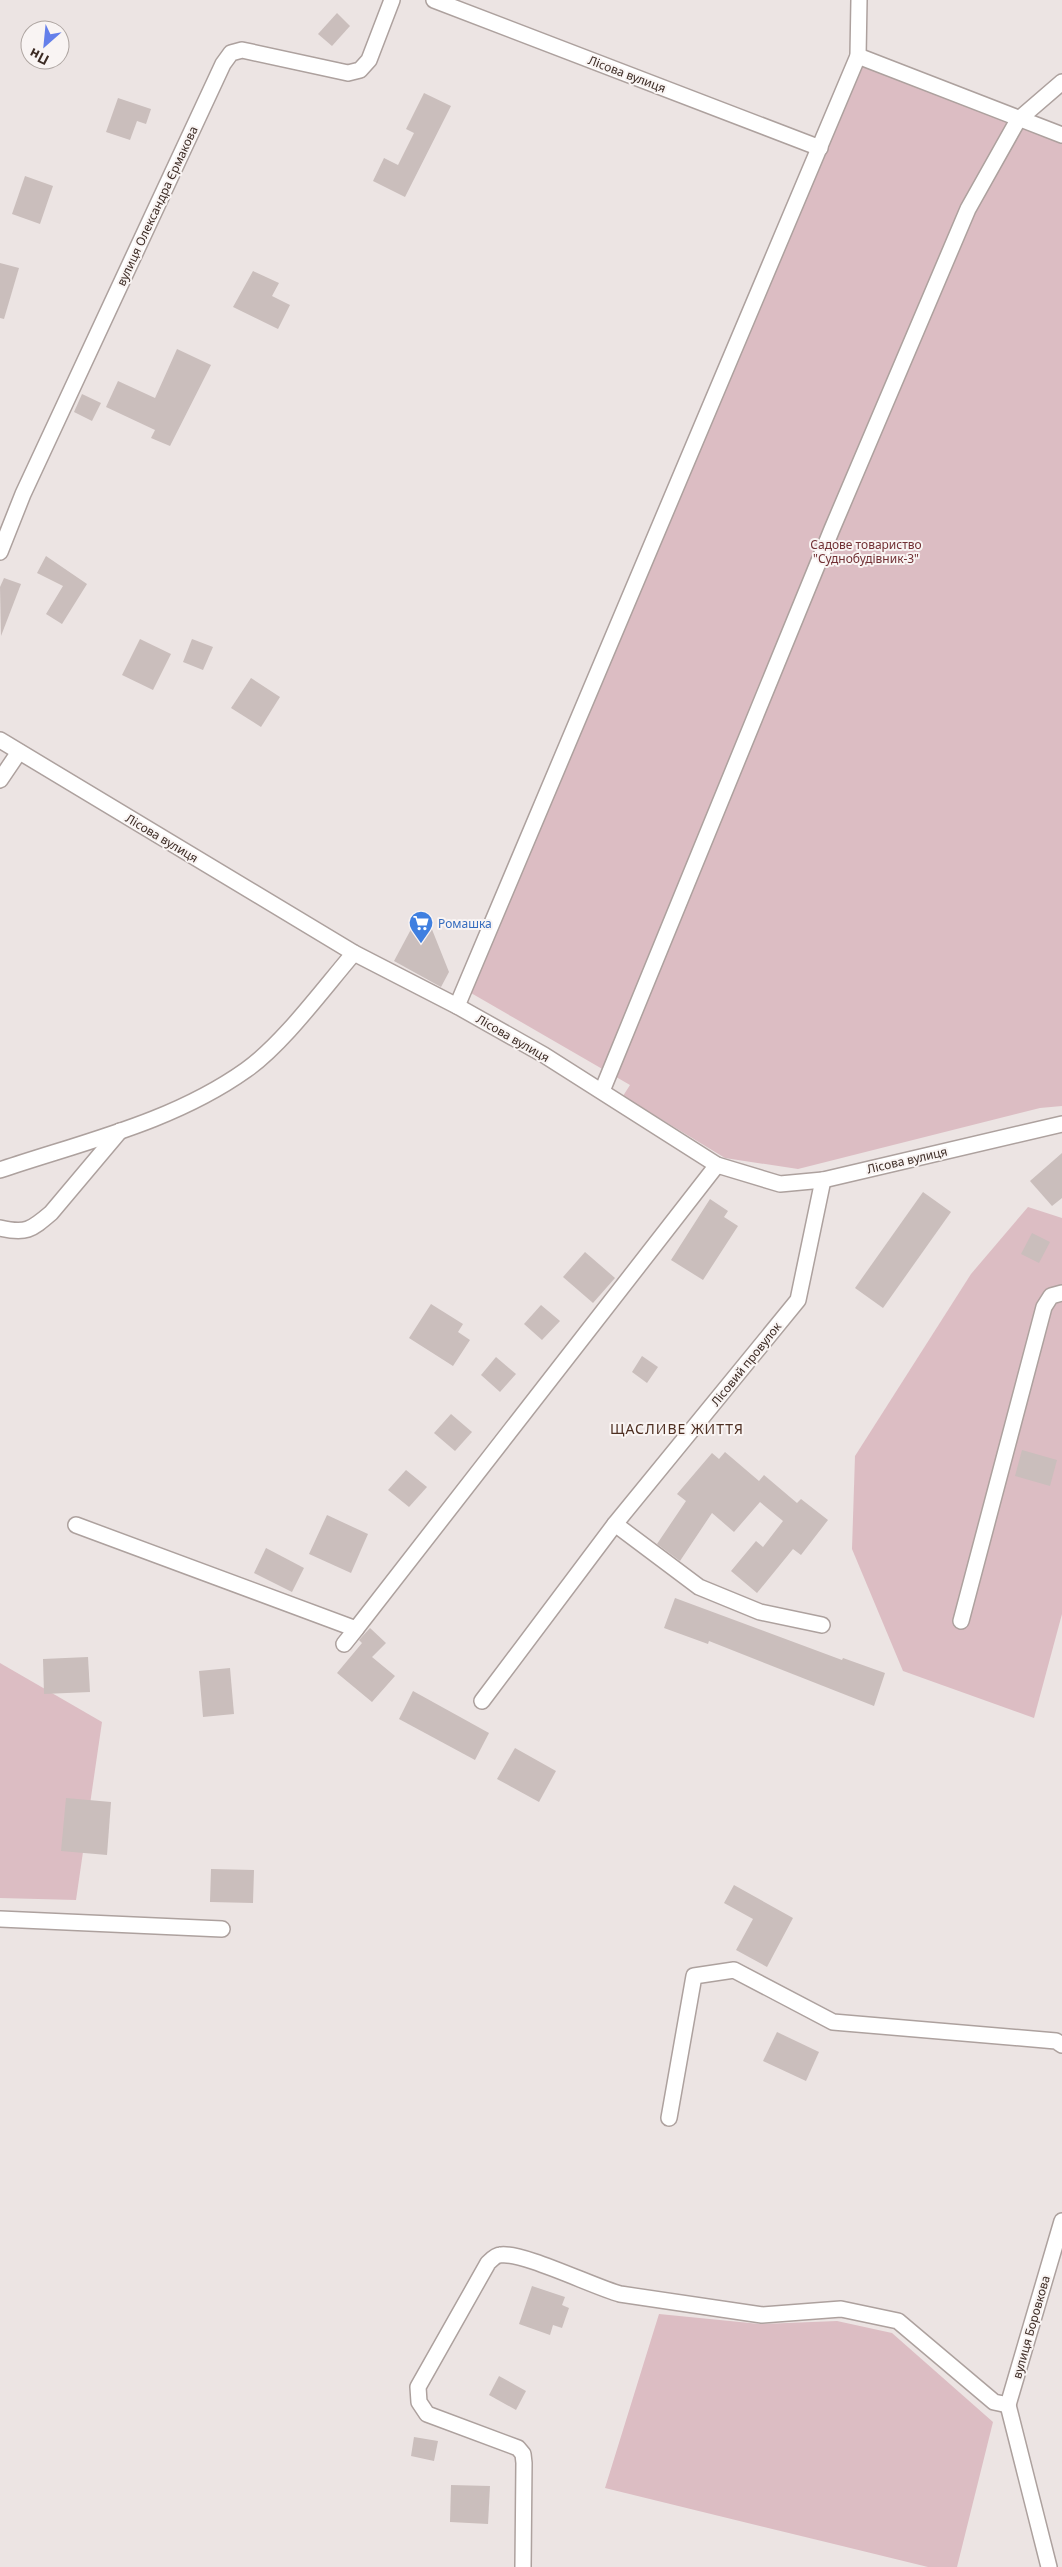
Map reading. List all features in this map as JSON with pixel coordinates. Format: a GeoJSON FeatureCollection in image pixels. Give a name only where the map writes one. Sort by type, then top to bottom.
{"type":"FeatureCollection","features":[{"type":"Feature","properties":{"kind":"street","name":"вулиця Олександра Єрмакова"},"geometry":{"type":"LineString","coordinates":[[0,552],[24,494],[223,64],[231,53],[242,50],[348,73],[360,70],[369,60],[392,0]]}},
{"type":"Feature","properties":{"kind":"street","name":"Лісова вулиця"},"geometry":{"type":"LineString","coordinates":[[434,0],[820,148]]}},
{"type":"Feature","properties":{"kind":"street"},"geometry":{"type":"LineString","coordinates":[[457,1006],[858,56],[858,0]]}},
{"type":"Feature","properties":{"kind":"street"},"geometry":{"type":"LineString","coordinates":[[858,56],[1018,120],[1062,135]]}},
{"type":"Feature","properties":{"kind":"street"},"geometry":{"type":"LineString","coordinates":[[602,1092],[832,530],[968,209],[1018,120],[1062,82]]}},
{"type":"Feature","properties":{"kind":"street","name":"Лісова вулиця"},"geometry":{"type":"LineString","coordinates":[[0,740],[354,953],[457,1006],[602,1092],[717,1165],[780,1184],[824,1180],[1062,1124]]}},
{"type":"Feature","properties":{"kind":"street"},"geometry":{"type":"LineString","coordinates":[[0,780],[18,752]]}},
{"type":"Feature","properties":{"kind":"street"},"geometry":{"type":"LineString","coordinates":[[0,1170],[120,1132],[177,1110],[246,1070],[270,1048],[354,953]]}},
{"type":"Feature","properties":{"kind":"street"},"geometry":{"type":"LineString","coordinates":[[0,1228],[16,1232],[29,1230],[39,1223],[51,1213],[120,1132]]}},
{"type":"Feature","properties":{"kind":"street"},"geometry":{"type":"LineString","coordinates":[[344,1644],[717,1165]]}},
{"type":"Feature","properties":{"kind":"street","name":"Лісовий провулок"},"geometry":{"type":"LineString","coordinates":[[482,1701],[615,1524],[798,1300],[824,1180]]}},
{"type":"Feature","properties":{"kind":"street"},"geometry":{"type":"LineString","coordinates":[[961,1622],[1044,1307],[1051,1296],[1062,1293]]}},
{"type":"Feature","properties":{"kind":"street"},"geometry":{"type":"LineString","coordinates":[[615,1524],[699,1587],[760,1612],[822,1625]]}},
{"type":"Feature","properties":{"kind":"street"},"geometry":{"type":"LineString","coordinates":[[76,1526],[356,1629]]}},
{"type":"Feature","properties":{"kind":"street"},"geometry":{"type":"LineString","coordinates":[[0,1919],[222,1930]]}},
{"type":"Feature","properties":{"kind":"street"},"geometry":{"type":"LineString","coordinates":[[668,2118],[694,1976],[734,1970],[833,2022],[1056,2041],[1062,2045]]}},
{"type":"Feature","properties":{"kind":"street","name":"вулиця Боровкова"},"geometry":{"type":"LineString","coordinates":[[1008,2406],[1062,2221]]}},
{"type":"Feature","properties":{"kind":"street"},"geometry":{"type":"LineString","coordinates":[[523,2567],[523,2454],[518,2448],[427,2414],[419,2402],[418,2387],[488,2263],[499,2255],[516,2255],[600,2289],[620,2294],[762,2315],[841,2308],[898,2322],[994,2402],[1008,2406],[1049,2567]]}},
{"type":"Feature","properties":{"kind":"green space","name":"Садове товариство \"Суднобудівник-3\""},"geometry":{"type":"Polygon","coordinates":[[[858,56],[1062,131],[1062,1106],[1040,1108],[798,1169],[725,1158],[623,1096],[630,1085],[471,993],[858,56]]]}},
{"type":"Feature","properties":{"kind":"green space"},"geometry":{"type":"Polygon","coordinates":[[[1028,1207],[1062,1218],[1062,1614],[1034,1718],[903,1671],[852,1549],[855,1456],[971,1274],[1028,1207]]]}},
{"type":"Feature","properties":{"kind":"green space"},"geometry":{"type":"Polygon","coordinates":[[[0,1663],[102,1722],[76,1900],[0,1898],[0,1663]]]}},
{"type":"Feature","properties":{"kind":"green space"},"geometry":{"type":"Polygon","coordinates":[[[659,2314],[760,2324],[837,2321],[892,2333],[993,2422],[957,2567],[928,2567],[605,2488],[659,2314]]]}},
{"type":"Feature","properties":{"kind":"building"},"geometry":{"type":"Polygon","coordinates":[[[337,13],[350,26],[332,46],[318,34],[337,13]]]}},
{"type":"Feature","properties":{"kind":"building"},"geometry":{"type":"Polygon","coordinates":[[[424,93],[451,106],[405,197],[373,181],[384,158],[398,165],[414,133],[406,129],[424,93]]]}},
{"type":"Feature","properties":{"kind":"building"},"geometry":{"type":"Polygon","coordinates":[[[118,98],[151,109],[146,124],[137,121],[130,140],[106,132],[118,98]]]}},
{"type":"Feature","properties":{"kind":"building"},"geometry":{"type":"Polygon","coordinates":[[[25,176],[53,186],[40,224],[12,214],[25,176]]]}},
{"type":"Feature","properties":{"kind":"building"},"geometry":{"type":"Polygon","coordinates":[[[0,263],[19,268],[4,319],[0,318],[0,263]]]}},
{"type":"Feature","properties":{"kind":"building"},"geometry":{"type":"Polygon","coordinates":[[[253,271],[279,283],[272,296],[290,305],[278,329],[233,307],[253,271]]]}},
{"type":"Feature","properties":{"kind":"building"},"geometry":{"type":"Polygon","coordinates":[[[177,349],[211,365],[170,446],[151,438],[155,430],[106,407],[118,381],[155,398],[177,349]]]}},
{"type":"Feature","properties":{"kind":"building"},"geometry":{"type":"Polygon","coordinates":[[[82,394],[101,403],[92,421],[74,412],[82,394]]]}},
{"type":"Feature","properties":{"kind":"building"},"geometry":{"type":"Polygon","coordinates":[[[46,556],[87,584],[62,624],[46,614],[63,586],[37,573],[46,556]]]}},
{"type":"Feature","properties":{"kind":"building"},"geometry":{"type":"Polygon","coordinates":[[[4,578],[21,584],[1,636],[0,587],[4,578]]]}},
{"type":"Feature","properties":{"kind":"building"},"geometry":{"type":"Polygon","coordinates":[[[140,639],[171,654],[153,690],[122,675],[140,639]]]}},
{"type":"Feature","properties":{"kind":"building"},"geometry":{"type":"Polygon","coordinates":[[[192,639],[213,647],[203,670],[183,662],[192,639]]]}},
{"type":"Feature","properties":{"kind":"building"},"geometry":{"type":"Polygon","coordinates":[[[251,678],[280,697],[261,727],[231,708],[251,678]]]}},
{"type":"Feature","properties":{"kind":"building","name":"Ромашка"},"geometry":{"type":"Polygon","coordinates":[[[416,920],[431,927],[449,972],[441,987],[394,961],[416,920]]]}},
{"type":"Feature","properties":{"kind":"building"},"geometry":{"type":"Polygon","coordinates":[[[1062,1153],[1062,1198],[1052,1206],[1030,1181],[1062,1153]]]}},
{"type":"Feature","properties":{"kind":"building"},"geometry":{"type":"Polygon","coordinates":[[[923,1192],[951,1212],[883,1308],[855,1288],[923,1192]]]}},
{"type":"Feature","properties":{"kind":"building"},"geometry":{"type":"Polygon","coordinates":[[[710,1199],[728,1211],[724,1217],[738,1226],[703,1280],[671,1260],[710,1199]]]}},
{"type":"Feature","properties":{"kind":"building"},"geometry":{"type":"Polygon","coordinates":[[[1032,1233],[1050,1242],[1039,1263],[1021,1254],[1032,1233]]]}},
{"type":"Feature","properties":{"kind":"building"},"geometry":{"type":"Polygon","coordinates":[[[585,1252],[615,1278],[593,1303],[563,1277],[585,1252]]]}},
{"type":"Feature","properties":{"kind":"building"},"geometry":{"type":"Polygon","coordinates":[[[431,1304],[463,1324],[458,1332],[470,1340],[453,1366],[409,1338],[431,1304]]]}},
{"type":"Feature","properties":{"kind":"building"},"geometry":{"type":"Polygon","coordinates":[[[541,1305],[560,1321],[542,1340],[524,1324],[541,1305]]]}},
{"type":"Feature","properties":{"kind":"building"},"geometry":{"type":"Polygon","coordinates":[[[642,1356],[658,1367],[647,1383],[632,1372],[642,1356]]]}},
{"type":"Feature","properties":{"kind":"building"},"geometry":{"type":"Polygon","coordinates":[[[496,1357],[516,1374],[500,1392],[481,1375],[496,1357]]]}},
{"type":"Feature","properties":{"kind":"building"},"geometry":{"type":"Polygon","coordinates":[[[451,1414],[472,1432],[455,1451],[434,1433],[451,1414]]]}},
{"type":"Feature","properties":{"kind":"building"},"geometry":{"type":"Polygon","coordinates":[[[1022,1450],[1057,1460],[1050,1486],[1015,1476],[1022,1450]]]}},
{"type":"Feature","properties":{"kind":"building"},"geometry":{"type":"Polygon","coordinates":[[[725,1452],[759,1481],[764,1475],[797,1503],[801,1499],[828,1520],[801,1555],[793,1549],[757,1593],[731,1571],[756,1541],[763,1547],[783,1521],[760,1502],[734,1532],[712,1513],[680,1561],[657,1544],[686,1501],[677,1494],[712,1453],[719,1459],[725,1452]]]}},
{"type":"Feature","properties":{"kind":"building"},"geometry":{"type":"Polygon","coordinates":[[[406,1470],[427,1487],[409,1507],[388,1490],[406,1470]]]}},
{"type":"Feature","properties":{"kind":"building"},"geometry":{"type":"Polygon","coordinates":[[[327,1515],[368,1534],[351,1573],[309,1554],[327,1515]]]}},
{"type":"Feature","properties":{"kind":"building"},"geometry":{"type":"Polygon","coordinates":[[[266,1548],[304,1568],[292,1592],[254,1573],[266,1548]]]}},
{"type":"Feature","properties":{"kind":"building"},"geometry":{"type":"Polygon","coordinates":[[[675,1598],[842,1660],[843,1658],[885,1673],[874,1706],[709,1641],[708,1644],[664,1628],[675,1598]]]}},
{"type":"Feature","properties":{"kind":"building"},"geometry":{"type":"Polygon","coordinates":[[[370,1628],[386,1643],[372,1657],[395,1676],[372,1702],[337,1673],[362,1643],[359,1640],[370,1628]]]}},
{"type":"Feature","properties":{"kind":"building"},"geometry":{"type":"Polygon","coordinates":[[[88,1657],[90,1692],[44,1694],[43,1659],[88,1657]]]}},
{"type":"Feature","properties":{"kind":"building"},"geometry":{"type":"Polygon","coordinates":[[[230,1668],[234,1714],[203,1717],[199,1671],[230,1668]]]}},
{"type":"Feature","properties":{"kind":"building"},"geometry":{"type":"Polygon","coordinates":[[[413,1691],[489,1733],[475,1760],[399,1719],[413,1691]]]}},
{"type":"Feature","properties":{"kind":"building"},"geometry":{"type":"Polygon","coordinates":[[[515,1748],[556,1771],[539,1802],[497,1779],[515,1748]]]}},
{"type":"Feature","properties":{"kind":"building"},"geometry":{"type":"Polygon","coordinates":[[[66,1798],[111,1802],[107,1855],[61,1851],[66,1798]]]}},
{"type":"Feature","properties":{"kind":"building"},"geometry":{"type":"Polygon","coordinates":[[[211,1869],[254,1870],[253,1903],[210,1902],[211,1869]]]}},
{"type":"Feature","properties":{"kind":"building"},"geometry":{"type":"Polygon","coordinates":[[[734,1885],[793,1918],[767,1967],[736,1950],[753,1919],[724,1903],[734,1885]]]}},
{"type":"Feature","properties":{"kind":"building"},"geometry":{"type":"Polygon","coordinates":[[[777,2032],[819,2052],[806,2081],[763,2061],[777,2032]]]}},
{"type":"Feature","properties":{"kind":"building"},"geometry":{"type":"Polygon","coordinates":[[[532,2286],[565,2297],[562,2305],[569,2308],[562,2328],[553,2325],[550,2335],[519,2324],[532,2286]]]}},
{"type":"Feature","properties":{"kind":"building"},"geometry":{"type":"Polygon","coordinates":[[[499,2376],[526,2391],[516,2410],[489,2395],[499,2376]]]}},
{"type":"Feature","properties":{"kind":"building"},"geometry":{"type":"Polygon","coordinates":[[[414,2437],[438,2441],[434,2461],[411,2456],[414,2437]]]}},
{"type":"Feature","properties":{"kind":"building"},"geometry":{"type":"Polygon","coordinates":[[[451,2485],[490,2486],[488,2524],[450,2522],[451,2485]]]}},
{"type":"Feature","properties":{"kind":"place","name":"Ромашка"},"geometry":{"type":"Point","coordinates":[421,944]}},
{"type":"Feature","properties":{"kind":"district","name":"ЩАСЛИВЕ ЖИТТЯ"},"geometry":{"type":"Point","coordinates":[677,1428]}}]}
